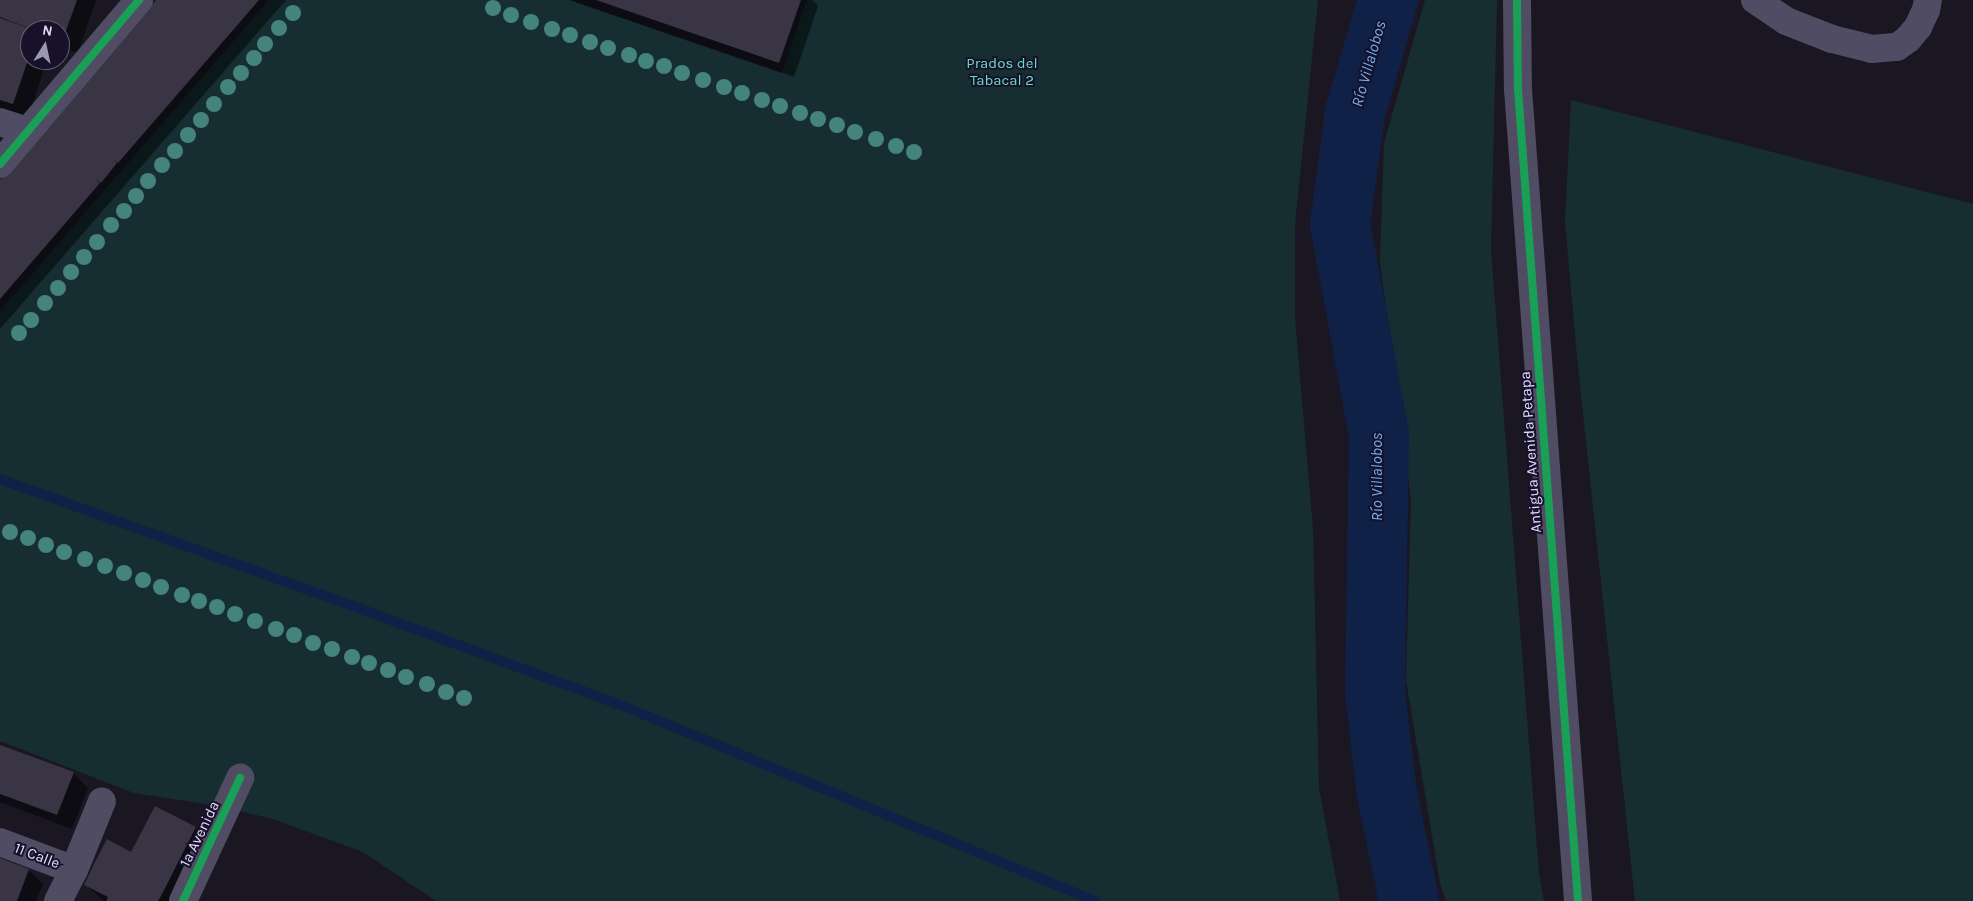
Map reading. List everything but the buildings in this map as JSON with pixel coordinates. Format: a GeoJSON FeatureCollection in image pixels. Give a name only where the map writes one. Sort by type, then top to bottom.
{"type":"FeatureCollection","features":[{"type":"Feature","properties":{"kind":"street"},"geometry":{"type":"LineString","coordinates":[[0,164],[139,0]]}},
{"type":"Feature","properties":{"kind":"street","name":"Antigua Avenida Petapa"},"geometry":{"type":"LineString","coordinates":[[1517,0],[1518,89],[1578,901]]}},
{"type":"Feature","properties":{"kind":"street"},"geometry":{"type":"LineString","coordinates":[[1755,0],[1786,21],[1832,39],[1872,50],[1897,46],[1908,39],[1918,28],[1928,0]]}},
{"type":"Feature","properties":{"kind":"street"},"geometry":{"type":"LineString","coordinates":[[0,122],[28,131]]}},
{"type":"Feature","properties":{"kind":"street","name":"1a Avenida"},"geometry":{"type":"LineString","coordinates":[[183,901],[240,778]]}},
{"type":"Feature","properties":{"kind":"street"},"geometry":{"type":"LineString","coordinates":[[58,901],[74,870],[102,801]]}},
{"type":"Feature","properties":{"kind":"street","name":"11 Calle"},"geometry":{"type":"LineString","coordinates":[[0,842],[74,870]]}},
{"type":"Feature","properties":{"kind":"green space","name":"Prados del Tabacal 2"},"geometry":{"type":"Polygon","coordinates":[[[269,0],[570,0],[782,73],[807,0],[1318,0],[1295,224],[1295,319],[1313,528],[1319,788],[1340,901],[436,901],[363,852],[273,819],[213,805],[134,793],[0,741],[0,311],[269,0]]]}},
{"type":"Feature","properties":{"kind":"green space"},"geometry":{"type":"Polygon","coordinates":[[[1425,0],[1497,0],[1491,250],[1539,874],[1544,901],[1446,901],[1440,883],[1406,680],[1411,501],[1380,261],[1384,143],[1425,0]]]}},
{"type":"Feature","properties":{"kind":"green space"},"geometry":{"type":"Polygon","coordinates":[[[1571,100],[1973,204],[1973,901],[1635,901],[1577,357],[1565,222],[1571,100]]]}},
{"type":"Feature","properties":{"kind":"waterway","name":"Río Villalobos"},"geometry":{"type":"LineString","coordinates":[[1388,0],[1355,113],[1340,224],[1379,434],[1375,693],[1387,794],[1409,901]]}},
{"type":"Feature","properties":{"kind":"waterway"},"geometry":{"type":"LineString","coordinates":[[0,479],[621,705],[1095,901]]}},
{"type":"Feature","properties":{"kind":"cycle path"},"geometry":{"type":"LineString","coordinates":[[0,164],[139,0]]}},
{"type":"Feature","properties":{"kind":"cycle path"},"geometry":{"type":"LineString","coordinates":[[1517,0],[1518,89],[1578,901]]}},
{"type":"Feature","properties":{"kind":"cycle path"},"geometry":{"type":"LineString","coordinates":[[183,901],[240,778]]}}]}
